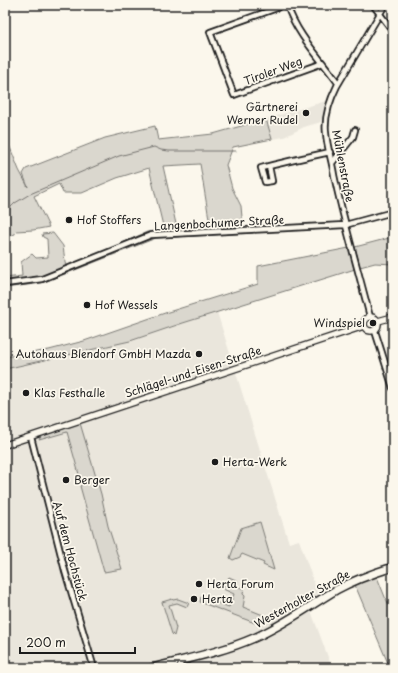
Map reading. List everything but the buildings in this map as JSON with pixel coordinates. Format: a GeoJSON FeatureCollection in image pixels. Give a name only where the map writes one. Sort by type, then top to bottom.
{"type":"FeatureCollection","features":[{"type":"Feature","properties":{"kind":"main road","name":"Westerholter Straße"},"geometry":{"type":"LineString","coordinates":[[152,668],[180,664],[254,638],[287,621],[355,580],[393,567]]}},
{"type":"Feature","properties":{"kind":"street"},"geometry":{"type":"LineString","coordinates":[[277,6],[286,5],[302,36],[338,83]]}},
{"type":"Feature","properties":{"kind":"street"},"geometry":{"type":"LineString","coordinates":[[373,5],[393,31]]}},
{"type":"Feature","properties":{"kind":"street","name":"Mühlenstraße"},"geometry":{"type":"LineString","coordinates":[[370,317],[365,294],[345,225],[326,133],[327,117],[331,99],[338,83],[385,5]]}},
{"type":"Feature","properties":{"kind":"street","name":"Tiroler Weg"},"geometry":{"type":"LineString","coordinates":[[277,6],[210,32],[234,95],[323,62]]}},
{"type":"Feature","properties":{"kind":"street"},"geometry":{"type":"LineString","coordinates":[[332,163],[353,136],[355,130]]}},
{"type":"Feature","properties":{"kind":"street"},"geometry":{"type":"LineString","coordinates":[[269,166],[330,152]]}},
{"type":"Feature","properties":{"kind":"street","name":"Langenbochumer Straße"},"geometry":{"type":"LineString","coordinates":[[5,284],[42,279],[151,235],[345,225],[393,212]]}},
{"type":"Feature","properties":{"kind":"street"},"geometry":{"type":"LineString","coordinates":[[375,331],[368,331],[364,326],[365,320],[370,317],[375,318],[378,321]]}},
{"type":"Feature","properties":{"kind":"street"},"geometry":{"type":"LineString","coordinates":[[378,321],[393,317]]}},
{"type":"Feature","properties":{"kind":"street"},"geometry":{"type":"LineString","coordinates":[[378,321],[378,326],[375,331],[393,388]]}},
{"type":"Feature","properties":{"kind":"street","name":"Schlägel-und-Eisen-Straße"},"geometry":{"type":"LineString","coordinates":[[5,445],[364,326]]}},
{"type":"Feature","properties":{"kind":"street","name":"Auf dem Hochstück"},"geometry":{"type":"LineString","coordinates":[[31,437],[65,571],[94,668]]}},
{"type":"Feature","properties":{"kind":"shaded area"},"geometry":{"type":"Polygon","coordinates":[[[326,101],[321,122],[304,127],[284,137],[272,139],[266,119],[326,101]]]}},
{"type":"Feature","properties":{"kind":"shaded area"},"geometry":{"type":"Polygon","coordinates":[[[266,119],[272,139],[233,147],[226,165],[232,188],[241,206],[243,229],[252,229],[253,233],[156,238],[42,283],[5,288],[5,278],[22,276],[21,262],[32,254],[36,258],[48,257],[47,239],[43,237],[42,234],[53,233],[63,246],[66,269],[114,251],[113,247],[147,232],[164,230],[149,168],[117,178],[82,193],[63,193],[59,184],[34,196],[49,227],[16,231],[15,234],[5,237],[5,135],[19,170],[28,187],[23,174],[26,169],[105,138],[155,126],[158,140],[213,134],[266,119]],[[200,164],[163,166],[178,233],[211,231],[200,164]]]}},
{"type":"Feature","properties":{"kind":"shaded area"},"geometry":{"type":"Polygon","coordinates":[[[393,237],[393,264],[375,263],[360,267],[355,247],[393,237]]]}},
{"type":"Feature","properties":{"kind":"shaded area"},"geometry":{"type":"Polygon","coordinates":[[[349,248],[355,269],[130,341],[5,369],[5,357],[49,350],[84,341],[165,313],[258,284],[258,266],[349,248]]]}},
{"type":"Feature","properties":{"kind":"shaded area"},"geometry":{"type":"Polygon","coordinates":[[[217,312],[289,543],[299,540],[318,594],[309,600],[311,611],[332,668],[5,668],[5,369],[130,341],[217,312]]]}},
{"type":"Feature","properties":{"kind":"shaded area"},"geometry":{"type":"Polygon","coordinates":[[[80,423],[101,494],[108,526],[122,569],[104,572],[80,486],[82,485],[67,432],[39,440],[41,436],[80,423]]]}},
{"type":"Feature","properties":{"kind":"shaded area"},"geometry":{"type":"Polygon","coordinates":[[[260,522],[274,570],[263,565],[264,563],[242,554],[240,557],[233,560],[230,558],[241,528],[260,522]]]}},
{"type":"Feature","properties":{"kind":"shaded area"},"geometry":{"type":"Polygon","coordinates":[[[229,577],[238,581],[236,586],[244,589],[243,594],[245,596],[243,607],[268,617],[255,623],[200,602],[201,597],[229,607],[234,594],[223,589],[229,577]]]}},
{"type":"Feature","properties":{"kind":"shaded area"},"geometry":{"type":"Polygon","coordinates":[[[377,577],[393,613],[393,668],[390,668],[355,585],[365,580],[377,577]]]}},
{"type":"Feature","properties":{"kind":"shaded area"},"geometry":{"type":"Polygon","coordinates":[[[178,599],[189,603],[187,607],[177,603],[169,605],[176,628],[174,636],[172,634],[162,602],[178,599]]]}},
{"type":"Feature","properties":{"kind":"waterway"},"geometry":{"type":"LineString","coordinates":[[5,213],[15,203],[30,194],[119,156],[154,147],[169,151],[236,151]]}},
{"type":"Feature","properties":{"kind":"place","name":"Gärtnerei Werner Rudel"},"geometry":{"type":"Point","coordinates":[306,113]}},
{"type":"Feature","properties":{"kind":"place","name":"Hof Stoffers"},"geometry":{"type":"Point","coordinates":[69,220]}},
{"type":"Feature","properties":{"kind":"place","name":"Hof Wessels"},"geometry":{"type":"Point","coordinates":[87,305]}},
{"type":"Feature","properties":{"kind":"place","name":"Windspiel"},"geometry":{"type":"Point","coordinates":[373,323]}},
{"type":"Feature","properties":{"kind":"place","name":"Autohaus Blendorf GmbH Mazda"},"geometry":{"type":"Point","coordinates":[199,354]}},
{"type":"Feature","properties":{"kind":"place","name":"Klas Festhalle"},"geometry":{"type":"Point","coordinates":[26,393]}},
{"type":"Feature","properties":{"kind":"place","name":"Herta-Werk"},"geometry":{"type":"Point","coordinates":[215,462]}},
{"type":"Feature","properties":{"kind":"place","name":"Berger"},"geometry":{"type":"Point","coordinates":[66,480]}},
{"type":"Feature","properties":{"kind":"place","name":"Herta Forum"},"geometry":{"type":"Point","coordinates":[199,584]}},
{"type":"Feature","properties":{"kind":"place","name":"Herta"},"geometry":{"type":"Point","coordinates":[194,599]}}]}
